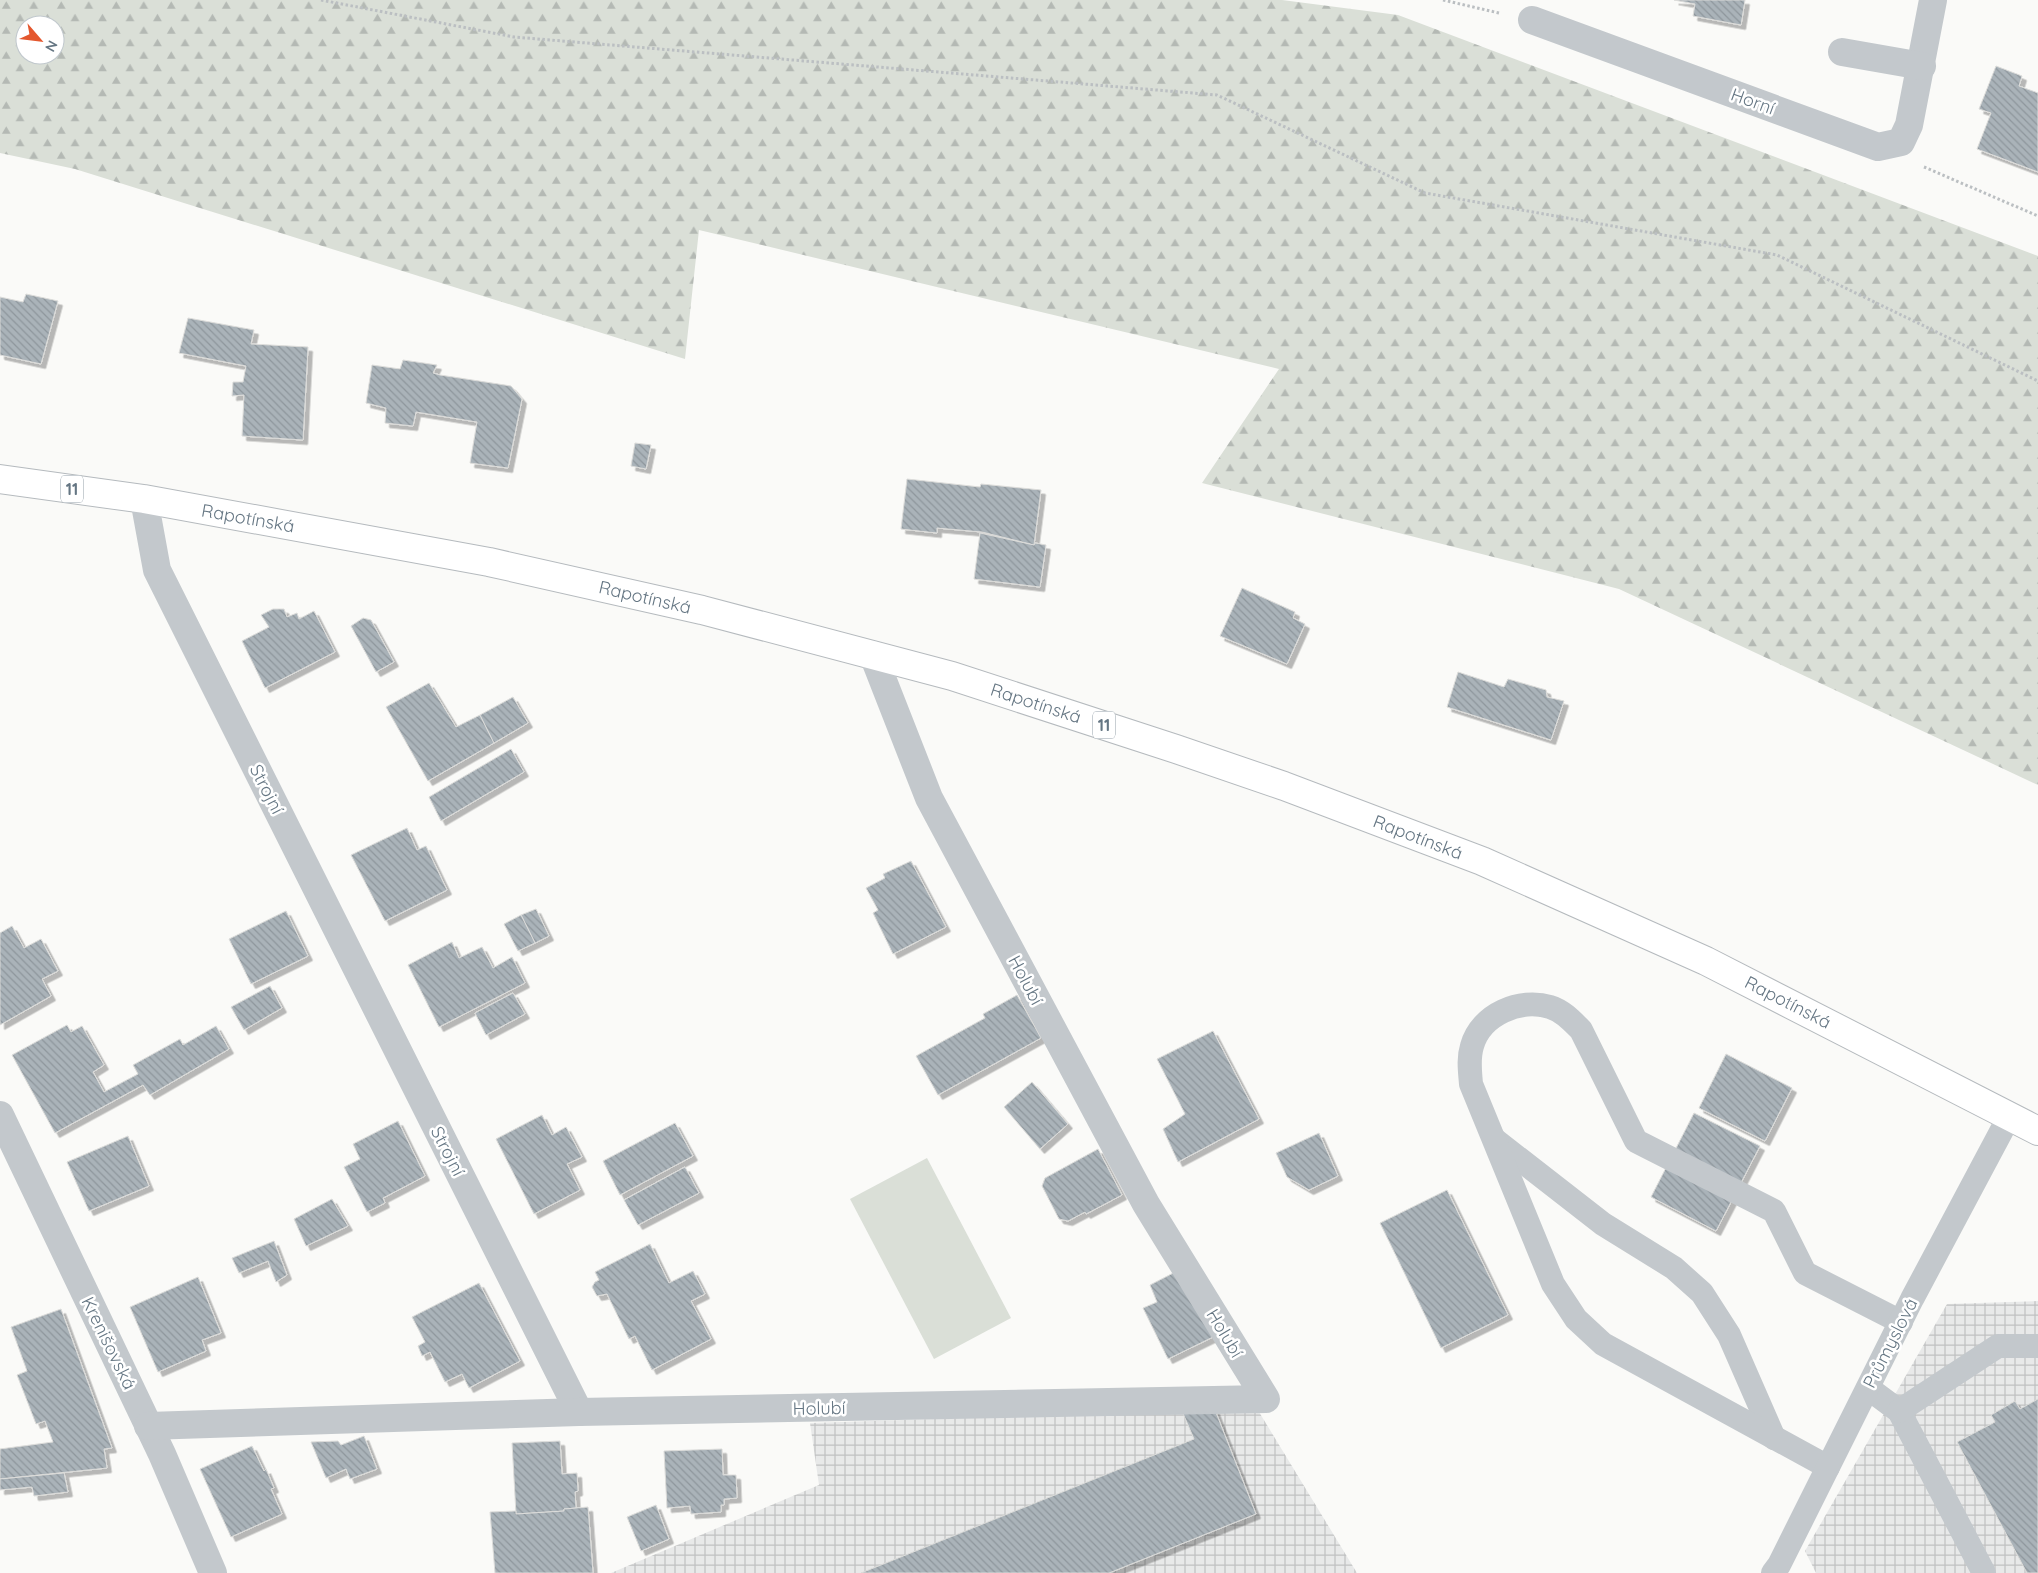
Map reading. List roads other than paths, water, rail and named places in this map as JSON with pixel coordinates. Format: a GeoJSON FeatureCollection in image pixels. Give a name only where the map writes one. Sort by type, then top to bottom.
{"type":"FeatureCollection","features":[{"type":"Feature","properties":{"kind":"main road","name":"Rapotínská"},"geometry":{"type":"LineString","coordinates":[[0,479],[144,499],[489,562],[702,610],[952,676],[1284,786],[1482,861],[1706,961],[2038,1131]]}},
{"type":"Feature","properties":{"kind":"street"},"geometry":{"type":"LineString","coordinates":[[1842,52],[1922,66],[1933,0]]}},
{"type":"Feature","properties":{"kind":"street","name":"Horní"},"geometry":{"type":"LineString","coordinates":[[1532,20],[1878,147],[1901,142],[1909,125],[1922,66]]}},
{"type":"Feature","properties":{"kind":"street","name":"Strojní"},"geometry":{"type":"LineString","coordinates":[[144,499],[157,570],[579,1412]]}},
{"type":"Feature","properties":{"kind":"street","name":"Holubí"},"geometry":{"type":"LineString","coordinates":[[579,1412],[1266,1399],[1146,1204],[928,798],[873,655]]}},
{"type":"Feature","properties":{"kind":"street","name":"Krenišovská"},"geometry":{"type":"LineString","coordinates":[[0,1115],[148,1426],[213,1573]]}},
{"type":"Feature","properties":{"kind":"street"},"geometry":{"type":"LineString","coordinates":[[148,1426],[579,1412]]}},
{"type":"Feature","properties":{"kind":"lane"},"geometry":{"type":"LineString","coordinates":[[1828,1467],[1603,1344],[1576,1319],[1553,1284],[1471,1084],[1469,1064],[1472,1044],[1482,1027],[1497,1013],[1514,1006],[1533,1004],[1551,1007],[1568,1017],[1581,1030],[1636,1140],[1774,1211],[1805,1273],[1901,1322]]}},
{"type":"Feature","properties":{"kind":"lane","name":"Průmyslová"},"geometry":{"type":"LineString","coordinates":[[1773,1573],[1779,1565],[1901,1322],[2010,1115]]}},
{"type":"Feature","properties":{"kind":"lane"},"geometry":{"type":"LineString","coordinates":[[1494,1139],[1603,1224],[1674,1268],[1702,1293],[1729,1335],[1774,1438]]}},
{"type":"Feature","properties":{"kind":"lane"},"geometry":{"type":"LineString","coordinates":[[1899,1411],[1998,1346],[2038,1346]]}},
{"type":"Feature","properties":{"kind":"lane"},"geometry":{"type":"LineString","coordinates":[[1868,1388],[1899,1411],[1984,1573]]}}]}
